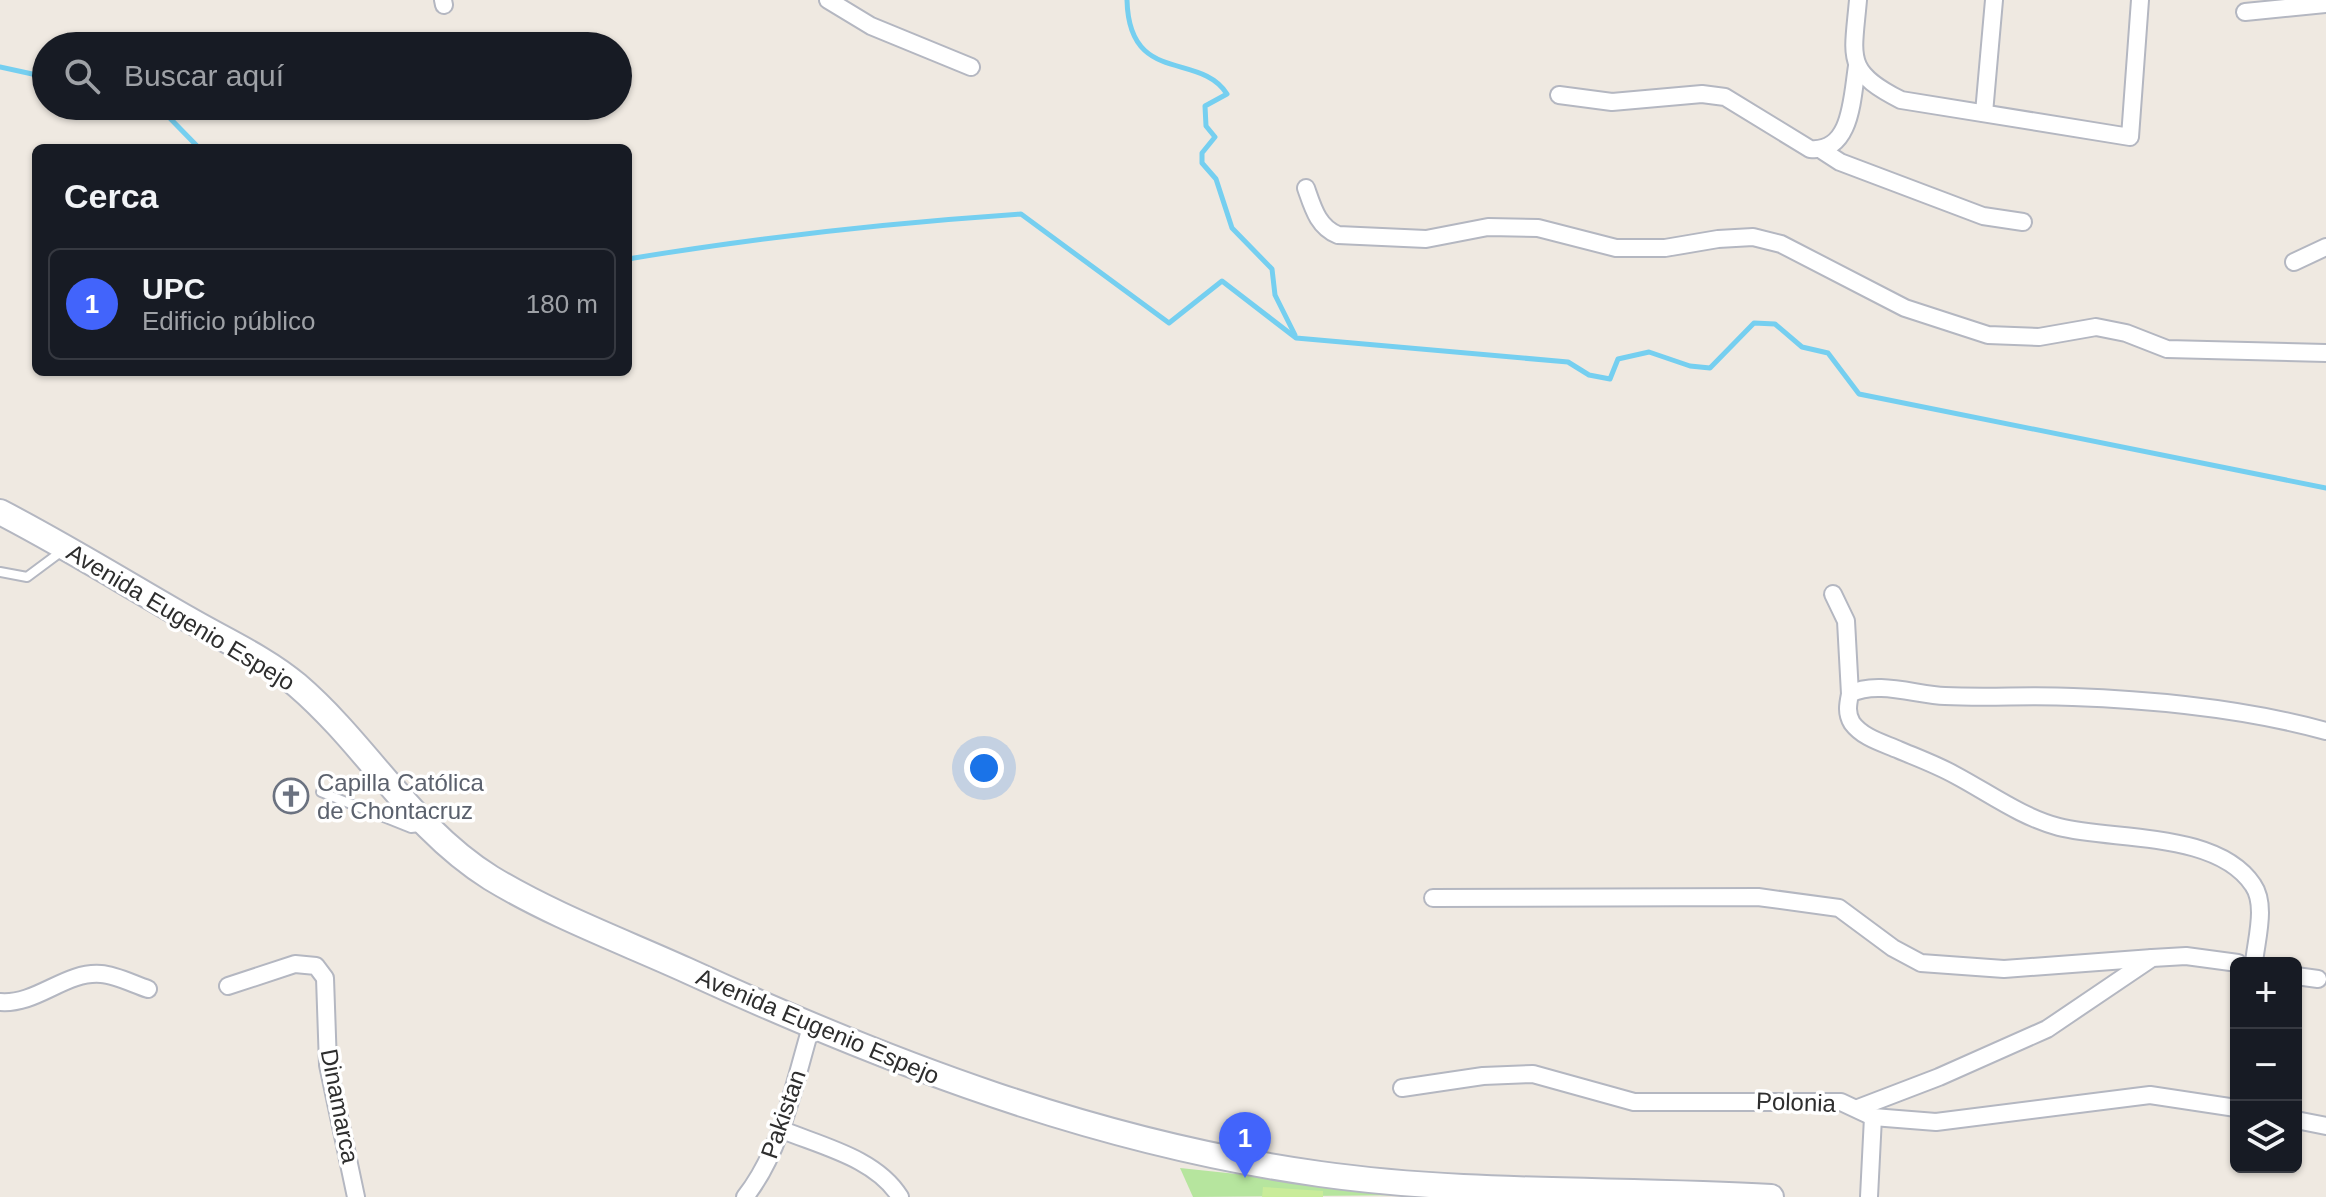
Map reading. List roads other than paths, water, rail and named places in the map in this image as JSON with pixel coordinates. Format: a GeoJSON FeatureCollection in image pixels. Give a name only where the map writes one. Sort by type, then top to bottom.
{"type":"FeatureCollection","features":[{"type":"Feature","properties":{"kind":"main road","name":"Avenida Eugenio Espejo"},"geometry":{"type":"LineString","coordinates":[[0,512],[293,682],[335,720],[369,765],[425,826],[472,864],[514,890],[811,1027],[932,1076],[1208,1156],[1324,1175],[1469,1192],[1771,1197]]}},
{"type":"Feature","properties":{"kind":"street"},"geometry":{"type":"LineString","coordinates":[[828,0],[871,26],[971,67]]}},
{"type":"Feature","properties":{"kind":"street"},"geometry":{"type":"LineString","coordinates":[[1823,151],[1837,142],[1845,127],[1855,60],[1858,0]]}},
{"type":"Feature","properties":{"kind":"street"},"geometry":{"type":"LineString","coordinates":[[1984,113],[1994,0]]}},
{"type":"Feature","properties":{"kind":"street"},"geometry":{"type":"LineString","coordinates":[[1855,60],[1871,84],[1901,100],[2130,137],[2140,0]]}},
{"type":"Feature","properties":{"kind":"street"},"geometry":{"type":"LineString","coordinates":[[2245,12],[2326,4]]}},
{"type":"Feature","properties":{"kind":"street"},"geometry":{"type":"LineString","coordinates":[[1559,95],[1612,102],[1656,101],[1702,94],[1725,97],[1810,149],[1823,151],[1840,162],[1983,216],[2023,222]]}},
{"type":"Feature","properties":{"kind":"street"},"geometry":{"type":"LineString","coordinates":[[1306,188],[1317,218],[1327,231],[1338,235],[1426,239],[1488,227],[1538,228],[1616,248],[1653,248],[1753,237],[1781,244],[1905,308],[1988,335],[2039,337],[2096,327],[2126,333],[2167,349],[2326,353]]}},
{"type":"Feature","properties":{"kind":"street"},"geometry":{"type":"LineString","coordinates":[[2294,262],[2326,247]]}},
{"type":"Feature","properties":{"kind":"street"},"geometry":{"type":"LineString","coordinates":[[1833,594],[1846,621],[1850,694],[1847,709],[1852,723],[1865,735],[1952,773],[2013,809],[2056,826],[2151,840],[2220,857],[2243,873],[2255,887],[2260,902],[2255,957]]}},
{"type":"Feature","properties":{"kind":"street"},"geometry":{"type":"LineString","coordinates":[[1850,694],[1859,689],[1944,696],[2075,697],[2230,712],[2326,731]]}},
{"type":"Feature","properties":{"kind":"street"},"geometry":{"type":"LineString","coordinates":[[1433,898],[1758,897],[1839,908],[1893,948],[1921,963],[2004,969],[2186,956],[2230,962]]}},
{"type":"Feature","properties":{"kind":"street"},"geometry":{"type":"LineString","coordinates":[[1858,1108],[2047,1029],[2152,958]]}},
{"type":"Feature","properties":{"kind":"street","name":"Dinamarca"},"geometry":{"type":"LineString","coordinates":[[228,986],[295,964],[316,966],[325,978],[328,1065],[356,1197]]}},
{"type":"Feature","properties":{"kind":"street"},"geometry":{"type":"LineString","coordinates":[[0,1002],[12,1003],[83,975],[102,973],[148,989]]}},
{"type":"Feature","properties":{"kind":"street"},"geometry":{"type":"LineString","coordinates":[[2302,977],[2318,979]]}},
{"type":"Feature","properties":{"kind":"street","name":"Pakistan"},"geometry":{"type":"LineString","coordinates":[[745,1197],[762,1176],[780,1129],[811,1027]]}},
{"type":"Feature","properties":{"kind":"street","name":"Polonia"},"geometry":{"type":"LineString","coordinates":[[1402,1088],[1483,1076],[1533,1074],[1634,1102],[1841,1102],[1873,1117],[1936,1122],[2150,1095],[2230,1107]]}},
{"type":"Feature","properties":{"kind":"street"},"geometry":{"type":"LineString","coordinates":[[1869,1197],[1873,1117]]}},
{"type":"Feature","properties":{"kind":"street"},"geometry":{"type":"LineString","coordinates":[[2302,1121],[2326,1126]]}},
{"type":"Feature","properties":{"kind":"street"},"geometry":{"type":"LineString","coordinates":[[780,1129],[869,1166],[889,1179],[900,1197]]}},
{"type":"Feature","properties":{"kind":"lane"},"geometry":{"type":"LineString","coordinates":[[0,572],[27,577],[66,548]]}},
{"type":"Feature","properties":{"kind":"lane"},"geometry":{"type":"LineString","coordinates":[[321,792],[411,828],[425,826]]}},
{"type":"Feature","properties":{"kind":"waterway"},"geometry":{"type":"LineString","coordinates":[[1127,0],[1131,27],[1140,45],[1152,56],[1215,81],[1227,94],[1205,106],[1206,126],[1215,137],[1202,153],[1202,163],[1216,179],[1232,228],[1272,269],[1275,295],[1295,335]]}},
{"type":"Feature","properties":{"kind":"waterway"},"geometry":{"type":"LineString","coordinates":[[0,67],[32,74]]}},
{"type":"Feature","properties":{"kind":"waterway"},"geometry":{"type":"LineString","coordinates":[[172,120],[195,144]]}},
{"type":"Feature","properties":{"kind":"waterway"},"geometry":{"type":"LineString","coordinates":[[632,258],[824,232],[1021,214],[1169,323],[1222,281],[1296,338],[1568,362],[1589,375],[1610,379],[1618,359],[1649,352],[1690,366],[1710,368],[1754,323],[1775,324],[1802,347],[1828,353],[1859,394],[2326,488]]}},
{"type":"Feature","properties":{"kind":"place","name":"Capilla Católica de Chontacruz"},"geometry":{"type":"Point","coordinates":[291,796]}},
{"type":"Feature","properties":{"kind":"place","name":"UPC"},"geometry":{"type":"Point","coordinates":[1245,1178]}}]}
